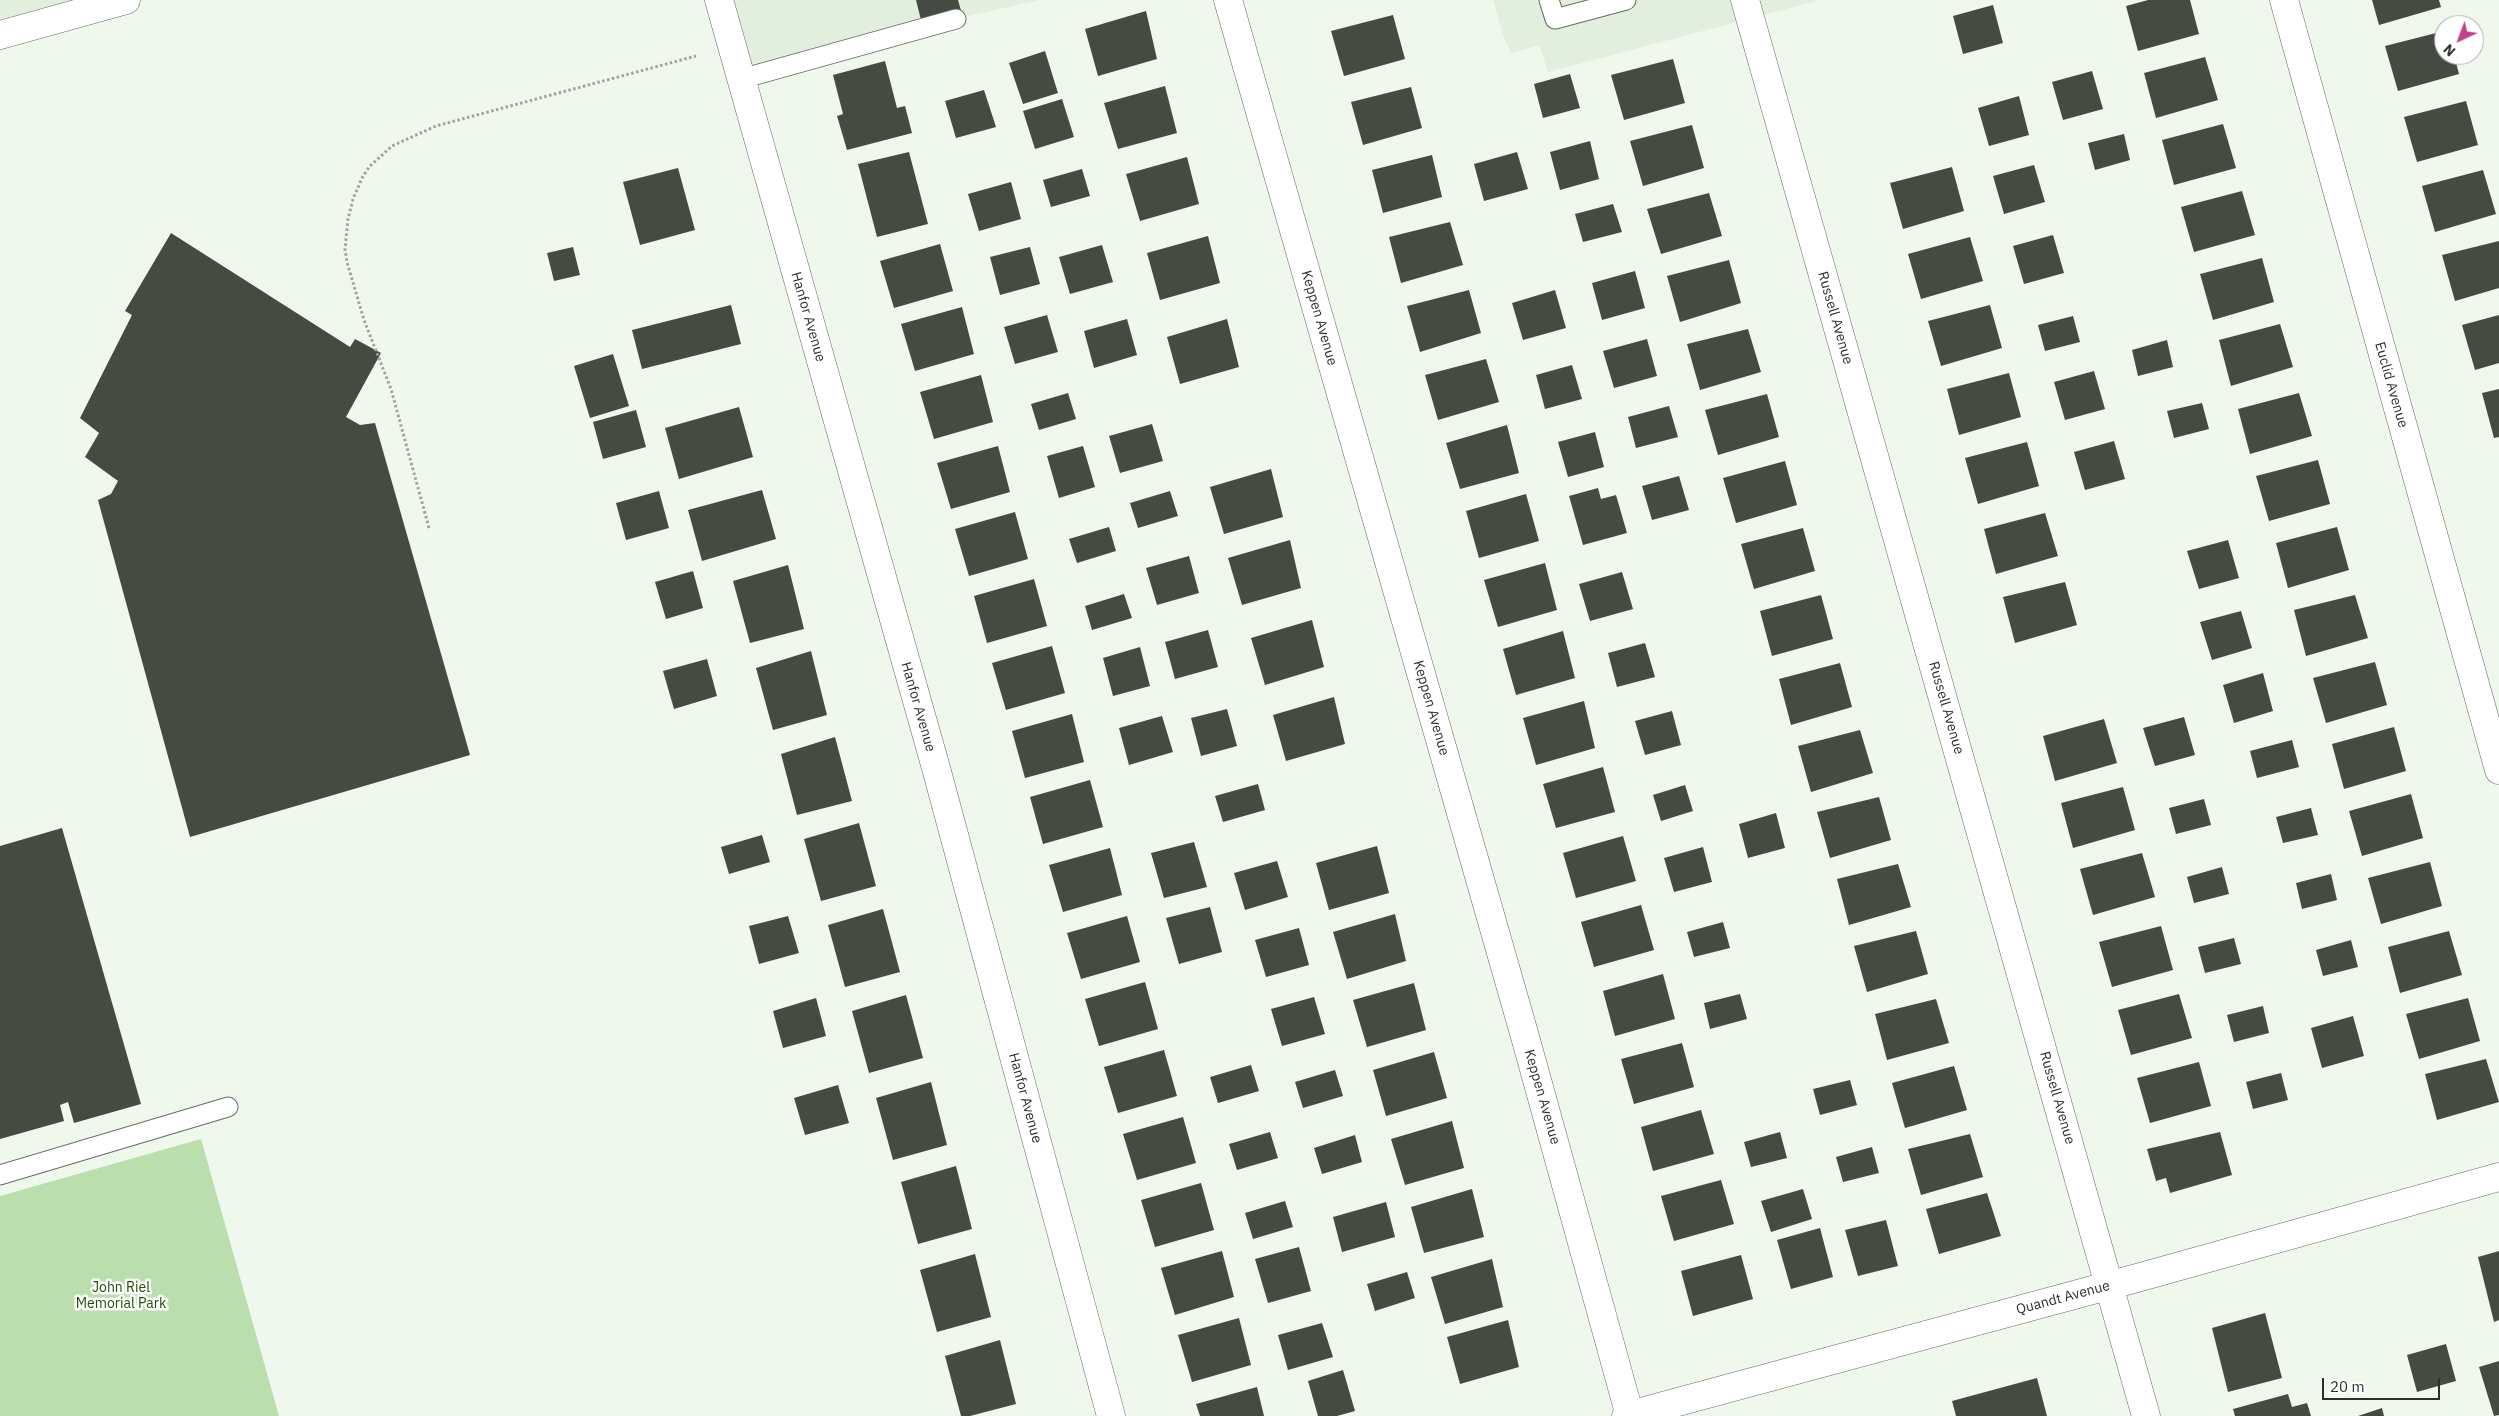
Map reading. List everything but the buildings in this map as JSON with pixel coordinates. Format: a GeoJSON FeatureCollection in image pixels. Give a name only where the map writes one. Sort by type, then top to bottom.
{"type":"FeatureCollection","features":[{"type":"Feature","properties":{"kind":"street"},"geometry":{"type":"LineString","coordinates":[[0,34],[126,0]]}},
{"type":"Feature","properties":{"kind":"street","name":"Hanfor Avenue"},"geometry":{"type":"LineString","coordinates":[[719,0],[938,778],[1111,1416]]}},
{"type":"Feature","properties":{"kind":"street","name":"Keppen Avenue"},"geometry":{"type":"LineString","coordinates":[[1228,0],[1518,1014],[1629,1416]]}},
{"type":"Feature","properties":{"kind":"street","name":"Russell Avenue"},"geometry":{"type":"LineString","coordinates":[[1745,0],[2146,1416]]}},
{"type":"Feature","properties":{"kind":"street","name":"Euclid Avenue"},"geometry":{"type":"LineString","coordinates":[[2284,0],[2499,770]]}},
{"type":"Feature","properties":{"kind":"street","name":"Quandt Avenue"},"geometry":{"type":"LineString","coordinates":[[1629,1416],[2110,1285],[2499,1176]]}},
{"type":"Feature","properties":{"kind":"lane"},"geometry":{"type":"LineString","coordinates":[[1549,0],[1554,19],[1626,0]]}},
{"type":"Feature","properties":{"kind":"lane"},"geometry":{"type":"LineString","coordinates":[[742,79],[956,19]]}},
{"type":"Feature","properties":{"kind":"lane"},"geometry":{"type":"LineString","coordinates":[[0,1175],[228,1107]]}},
{"type":"Feature","properties":{"kind":"path"},"geometry":{"type":"LineString","coordinates":[[429,528],[391,389],[364,320],[347,262],[345,249],[348,219],[353,199],[363,176],[370,166],[392,146],[436,126],[696,56]]}},
{"type":"Feature","properties":{"kind":"shaded area"},"geometry":{"type":"Polygon","coordinates":[[[0,0],[126,0],[0,35],[0,0]]]}},
{"type":"Feature","properties":{"kind":"shaded area"},"geometry":{"type":"Polygon","coordinates":[[[719,0],[1039,0],[956,19],[741,79],[719,0]]]}},
{"type":"Feature","properties":{"kind":"shaded area"},"geometry":{"type":"Polygon","coordinates":[[[1493,0],[1820,0],[1548,72],[1539,45],[1511,53],[1504,38],[1493,0]]]}},
{"type":"Feature","properties":{"kind":"green space","name":"John Riel Memorial Park"},"geometry":{"type":"Polygon","coordinates":[[[201,1139],[279,1416],[0,1416],[0,1196],[201,1139]]]}}]}
